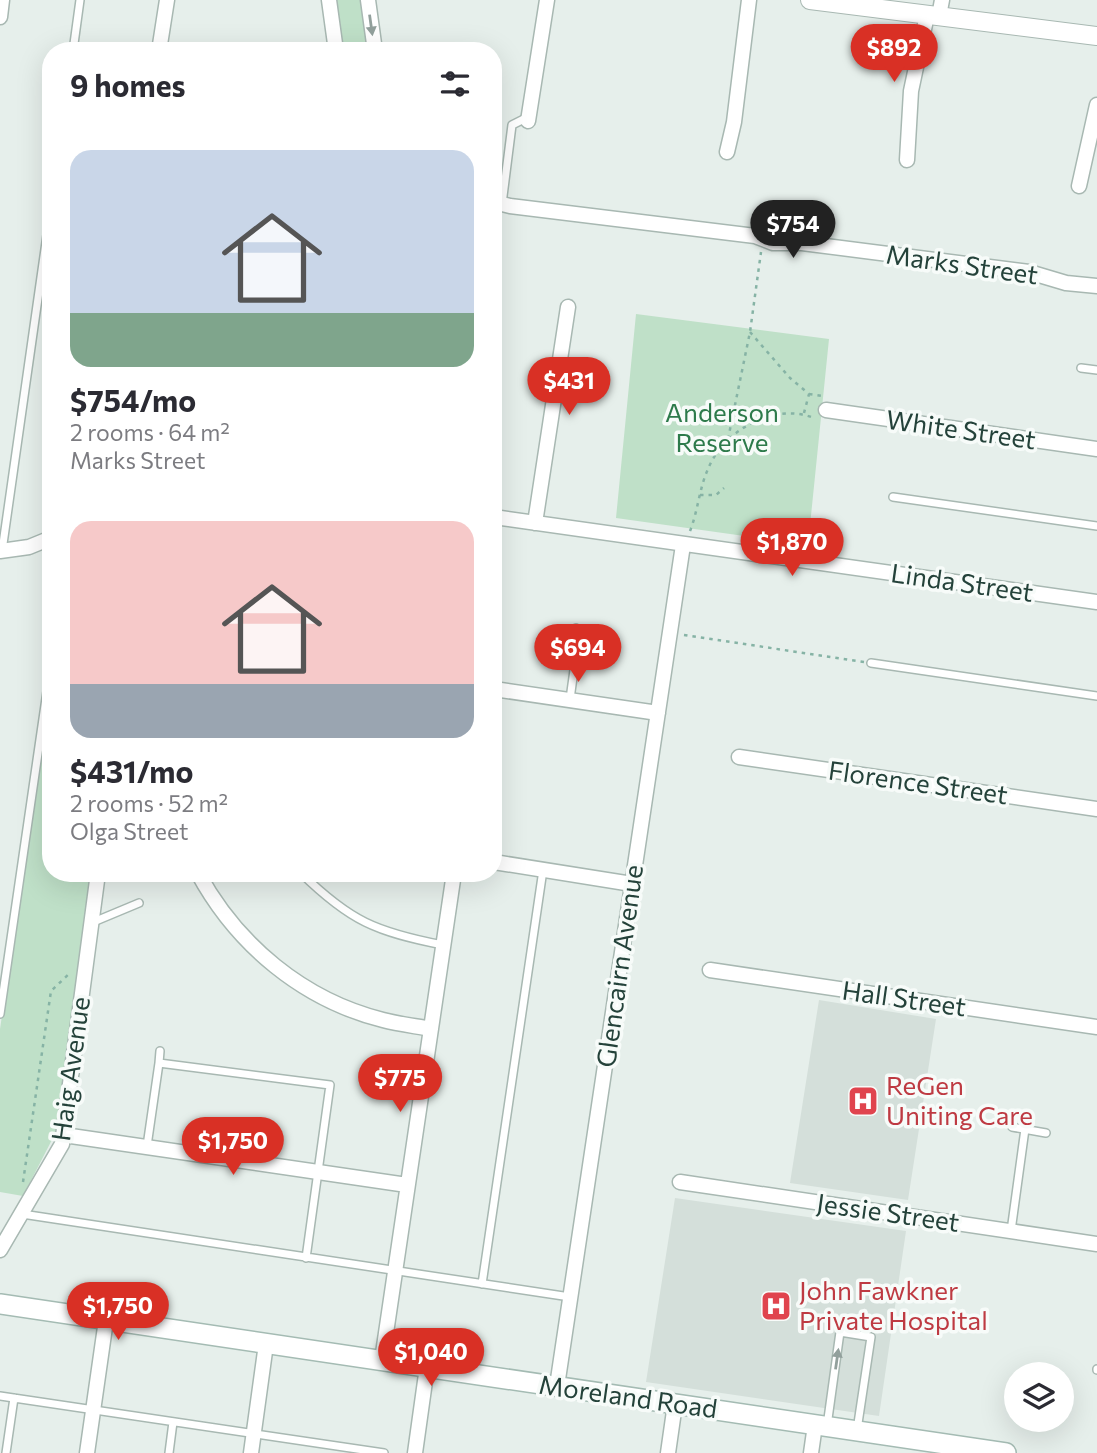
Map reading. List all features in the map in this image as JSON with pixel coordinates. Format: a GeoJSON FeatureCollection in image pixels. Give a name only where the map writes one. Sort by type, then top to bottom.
{"type":"FeatureCollection","features":[{"type":"Feature","properties":{"kind":"main road","name":"Moreland Road"},"geometry":{"type":"LineString","coordinates":[[0,1304],[1006,1453]]}},
{"type":"Feature","properties":{"kind":"street"},"geometry":{"type":"LineString","coordinates":[[0,17],[2,0]]}},
{"type":"Feature","properties":{"kind":"street"},"geometry":{"type":"LineString","coordinates":[[160,42],[166,0]]}},
{"type":"Feature","properties":{"kind":"street"},"geometry":{"type":"LineString","coordinates":[[329,0],[336,42]]}},
{"type":"Feature","properties":{"kind":"street"},"geometry":{"type":"LineString","coordinates":[[368,0],[374,42]]}},
{"type":"Feature","properties":{"kind":"street"},"geometry":{"type":"LineString","coordinates":[[528,119],[547,0]]}},
{"type":"Feature","properties":{"kind":"street"},"geometry":{"type":"LineString","coordinates":[[727,152],[734,122],[749,0]]}},
{"type":"Feature","properties":{"kind":"street"},"geometry":{"type":"LineString","coordinates":[[810,0],[936,10],[1097,36]]}},
{"type":"Feature","properties":{"kind":"street"},"geometry":{"type":"LineString","coordinates":[[907,160],[911,91],[936,10]]}},
{"type":"Feature","properties":{"kind":"street"},"geometry":{"type":"LineString","coordinates":[[1079,186],[1097,105]]}},
{"type":"Feature","properties":{"kind":"street","name":"Marks Street"},"geometry":{"type":"LineString","coordinates":[[502,204],[764,239],[781,244],[802,243],[1029,272],[1060,282],[1097,286]]}},
{"type":"Feature","properties":{"kind":"street"},"geometry":{"type":"LineString","coordinates":[[536,523],[568,307]]}},
{"type":"Feature","properties":{"kind":"street","name":"White Street"},"geometry":{"type":"LineString","coordinates":[[825,416],[1097,449]]}},
{"type":"Feature","properties":{"kind":"street","name":"Linda Street"},"geometry":{"type":"LineString","coordinates":[[502,518],[1097,603]]}},
{"type":"Feature","properties":{"kind":"street"},"geometry":{"type":"LineString","coordinates":[[1,551],[29,547],[42,542]]}},
{"type":"Feature","properties":{"kind":"street","name":"Glencairn Avenue"},"geometry":{"type":"LineString","coordinates":[[557,1387],[683,545]]}},
{"type":"Feature","properties":{"kind":"street"},"geometry":{"type":"LineString","coordinates":[[502,690],[658,713]]}},
{"type":"Feature","properties":{"kind":"street","name":"Florence Street"},"geometry":{"type":"LineString","coordinates":[[739,757],[1097,809]]}},
{"type":"Feature","properties":{"kind":"street"},"geometry":{"type":"LineString","coordinates":[[502,863],[632,884]]}},
{"type":"Feature","properties":{"kind":"street","name":"Haig Avenue"},"geometry":{"type":"LineString","coordinates":[[0,1250],[60,1152],[97,882]]}},
{"type":"Feature","properties":{"kind":"street"},"geometry":{"type":"LineString","coordinates":[[203,882],[230,923],[251,946],[310,991],[345,1008],[383,1020],[431,1029]]}},
{"type":"Feature","properties":{"kind":"street"},"geometry":{"type":"LineString","coordinates":[[382,1360],[453,882]]}},
{"type":"Feature","properties":{"kind":"street","name":"Hall Street"},"geometry":{"type":"LineString","coordinates":[[710,970],[1097,1027]]}},
{"type":"Feature","properties":{"kind":"street"},"geometry":{"type":"LineString","coordinates":[[64,1135],[407,1185]]}},
{"type":"Feature","properties":{"kind":"street","name":"Jessie Street"},"geometry":{"type":"LineString","coordinates":[[680,1182],[1097,1244]]}},
{"type":"Feature","properties":{"kind":"street"},"geometry":{"type":"LineString","coordinates":[[87,1453],[106,1320]]}},
{"type":"Feature","properties":{"kind":"street"},"geometry":{"type":"LineString","coordinates":[[251,1453],[266,1343]]}},
{"type":"Feature","properties":{"kind":"street"},"geometry":{"type":"LineString","coordinates":[[415,1453],[427,1367]]}},
{"type":"Feature","properties":{"kind":"street"},"geometry":{"type":"LineString","coordinates":[[668,1453],[675,1404]]}},
{"type":"Feature","properties":{"kind":"street"},"geometry":{"type":"LineString","coordinates":[[811,1453],[821,1425]]}},
{"type":"Feature","properties":{"kind":"lane"},"geometry":{"type":"LineString","coordinates":[[74,42],[80,0]]}},
{"type":"Feature","properties":{"kind":"lane"},"geometry":{"type":"LineString","coordinates":[[502,181],[512,125],[528,119]]}},
{"type":"Feature","properties":{"kind":"lane"},"geometry":{"type":"LineString","coordinates":[[1,551],[42,269]]}},
{"type":"Feature","properties":{"kind":"lane"},"geometry":{"type":"LineString","coordinates":[[1081,368],[1097,370]]}},
{"type":"Feature","properties":{"kind":"lane"},"geometry":{"type":"LineString","coordinates":[[893,497],[1097,526]]}},
{"type":"Feature","properties":{"kind":"lane"},"geometry":{"type":"LineString","coordinates":[[569,701],[579,634],[576,628]]}},
{"type":"Feature","properties":{"kind":"lane"},"geometry":{"type":"LineString","coordinates":[[871,663],[1097,696]]}},
{"type":"Feature","properties":{"kind":"lane"},"geometry":{"type":"LineString","coordinates":[[0,1014],[42,726]]}},
{"type":"Feature","properties":{"kind":"lane"},"geometry":{"type":"LineString","coordinates":[[482,1284],[543,870]]}},
{"type":"Feature","properties":{"kind":"lane"},"geometry":{"type":"LineString","coordinates":[[310,882],[335,904],[371,926],[390,934],[443,945]]}},
{"type":"Feature","properties":{"kind":"lane"},"geometry":{"type":"LineString","coordinates":[[91,923],[139,903]]}},
{"type":"Feature","properties":{"kind":"lane"},"geometry":{"type":"LineString","coordinates":[[147,1146],[160,1051]]}},
{"type":"Feature","properties":{"kind":"lane"},"geometry":{"type":"LineString","coordinates":[[159,1063],[330,1085],[306,1258]]}},
{"type":"Feature","properties":{"kind":"lane"},"geometry":{"type":"LineString","coordinates":[[1012,1127],[1046,1133]]}},
{"type":"Feature","properties":{"kind":"lane"},"geometry":{"type":"LineString","coordinates":[[1011,1231],[1025,1129]]}},
{"type":"Feature","properties":{"kind":"lane"},"geometry":{"type":"LineString","coordinates":[[22,1214],[571,1297]]}},
{"type":"Feature","properties":{"kind":"lane"},"geometry":{"type":"LineString","coordinates":[[821,1425],[840,1332],[871,1337],[857,1431]]}},
{"type":"Feature","properties":{"kind":"lane"},"geometry":{"type":"LineString","coordinates":[[0,1396],[384,1453]]}},
{"type":"Feature","properties":{"kind":"lane"},"geometry":{"type":"LineString","coordinates":[[6,1453],[14,1398]]}},
{"type":"Feature","properties":{"kind":"lane"},"geometry":{"type":"LineString","coordinates":[[169,1453],[173,1422]]}},
{"type":"Feature","properties":{"kind":"path"},"geometry":{"type":"LineString","coordinates":[[728,440],[750,332],[764,239]]}},
{"type":"Feature","properties":{"kind":"path"},"geometry":{"type":"LineString","coordinates":[[750,332],[790,378],[809,394],[803,414]]}},
{"type":"Feature","properties":{"kind":"path"},"geometry":{"type":"LineString","coordinates":[[691,531],[709,466],[728,440],[760,418],[775,414],[825,416]]}},
{"type":"Feature","properties":{"kind":"path"},"geometry":{"type":"LineString","coordinates":[[700,495],[716,495],[724,488]]}},
{"type":"Feature","properties":{"kind":"path"},"geometry":{"type":"LineString","coordinates":[[670,633],[871,663]]}},
{"type":"Feature","properties":{"kind":"path"},"geometry":{"type":"LineString","coordinates":[[23,1183],[51,990],[74,969]]}},
{"type":"Feature","properties":{"kind":"shaded area","name":"ReGen Uniting Care"},"geometry":{"type":"Polygon","coordinates":[[[819,1000],[936,1019],[908,1200],[790,1183],[819,1000]]]}},
{"type":"Feature","properties":{"kind":"shaded area","name":"John Fawkner Private Hospital"},"geometry":{"type":"Polygon","coordinates":[[[675,1198],[906,1231],[879,1416],[646,1382],[675,1198]]]}},
{"type":"Feature","properties":{"kind":"green space"},"geometry":{"type":"Polygon","coordinates":[[[334,0],[363,0],[369,42],[340,42],[334,0]]]}},
{"type":"Feature","properties":{"kind":"green space","name":"Anderson Reserve"},"geometry":{"type":"Polygon","coordinates":[[[636,314],[829,339],[808,545],[616,518],[636,314]]]}},
{"type":"Feature","properties":{"kind":"green space"},"geometry":{"type":"Polygon","coordinates":[[[42,749],[42,882],[90,882],[57,1130],[23,1196],[0,1192],[0,1029],[42,749]]]}},
{"type":"Feature","properties":{"kind":"place","name":"ReGen Uniting Care"},"geometry":{"type":"Point","coordinates":[863,1101]}},
{"type":"Feature","properties":{"kind":"place","name":"John Fawkner Private Hospital"},"geometry":{"type":"Point","coordinates":[776,1306]}}]}
